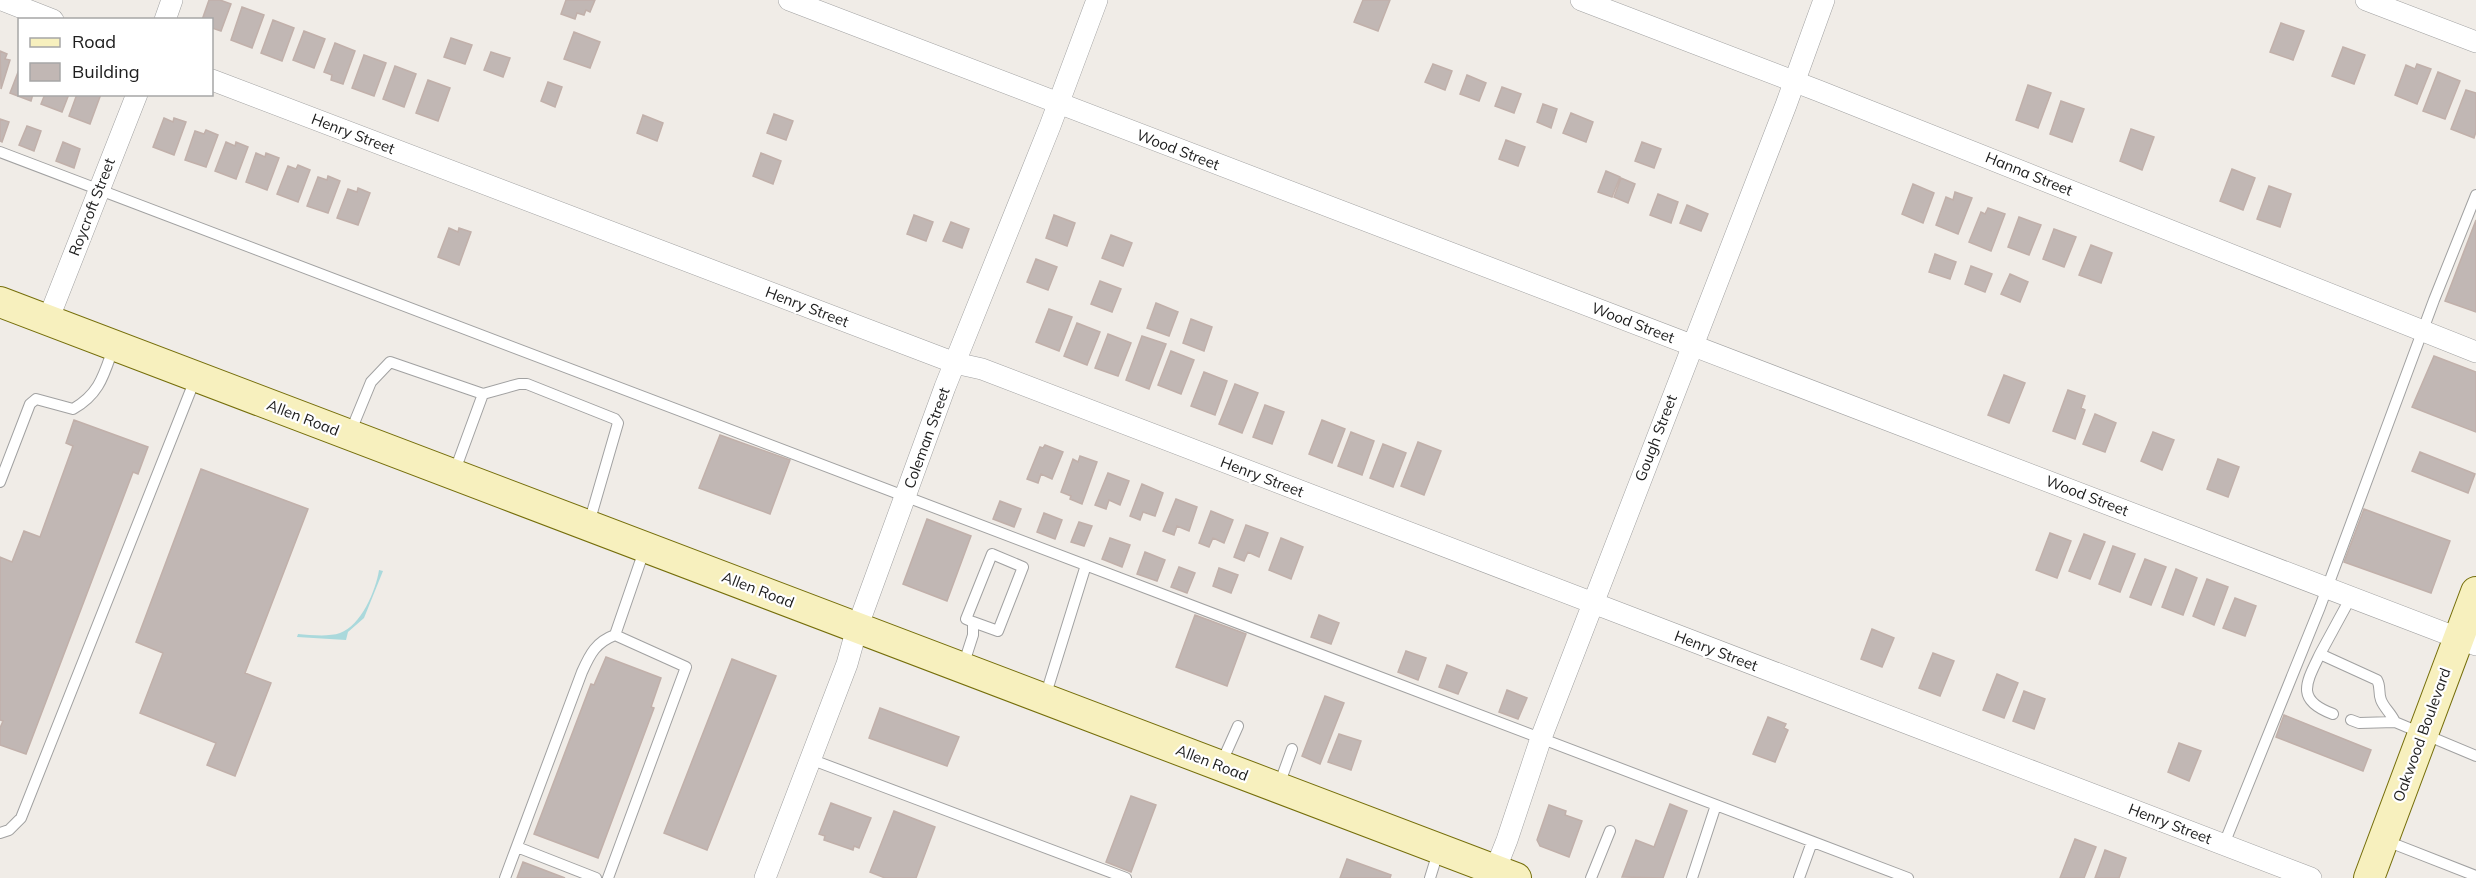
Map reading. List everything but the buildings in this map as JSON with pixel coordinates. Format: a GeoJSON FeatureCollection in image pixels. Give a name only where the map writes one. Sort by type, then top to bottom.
{"type":"FeatureCollection","features":[{"type":"Feature","properties":{"kind":"main road","name":"Allen Road"},"geometry":{"type":"LineString","coordinates":[[2,306],[48,320],[1439,849],[1501,875]]}},
{"type":"Feature","properties":{"kind":"main road","name":"Oakwood Boulevard"},"geometry":{"type":"LineString","coordinates":[[2369,878],[2422,734],[2467,642],[2476,592]]}},
{"type":"Feature","properties":{"kind":"street"},"geometry":{"type":"LineString","coordinates":[[2,0],[48,18]]}},
{"type":"Feature","properties":{"kind":"street"},"geometry":{"type":"LineString","coordinates":[[166,18],[172,0]]}},
{"type":"Feature","properties":{"kind":"street","name":"Wood Street"},"geometry":{"type":"LineString","coordinates":[[789,0],[2467,642]]}},
{"type":"Feature","properties":{"kind":"street","name":"Coleman Street"},"geometry":{"type":"LineString","coordinates":[[765,878],[847,663],[857,628],[955,363],[1097,0]]}},
{"type":"Feature","properties":{"kind":"street","name":"Hanna Street"},"geometry":{"type":"LineString","coordinates":[[1581,0],[1794,81],[2476,352]]}},
{"type":"Feature","properties":{"kind":"street","name":"Gough Street"},"geometry":{"type":"LineString","coordinates":[[1501,875],[1508,840],[1541,738],[1694,345],[1824,0]]}},
{"type":"Feature","properties":{"kind":"street"},"geometry":{"type":"LineString","coordinates":[[2366,0],[2476,42]]}},
{"type":"Feature","properties":{"kind":"street","name":"Henry Street"},"geometry":{"type":"LineString","coordinates":[[213,80],[955,363],[982,369],[2311,878]]}},
{"type":"Feature","properties":{"kind":"street","name":"Roycroft Street"},"geometry":{"type":"LineString","coordinates":[[48,320],[136,96]]}},
{"type":"Feature","properties":{"kind":"lane"},"geometry":{"type":"LineString","coordinates":[[0,152],[1541,738],[1812,842],[1890,875],[1908,878]]}},
{"type":"Feature","properties":{"kind":"lane"},"geometry":{"type":"LineString","coordinates":[[2224,844],[2327,588],[2476,195]]}},
{"type":"Feature","properties":{"kind":"lane"},"geometry":{"type":"LineString","coordinates":[[0,482],[30,404],[36,399],[73,409],[88,400],[102,382],[114,346]]}},
{"type":"Feature","properties":{"kind":"lane"},"geometry":{"type":"LineString","coordinates":[[349,435],[371,382],[387,364],[393,362],[483,394],[524,383],[615,419],[618,428],[588,526]]}},
{"type":"Feature","properties":{"kind":"lane"},"geometry":{"type":"LineString","coordinates":[[0,833],[9,830],[21,818],[196,377]]}},
{"type":"Feature","properties":{"kind":"lane"},"geometry":{"type":"LineString","coordinates":[[453,475],[483,394]]}},
{"type":"Feature","properties":{"kind":"lane"},"geometry":{"type":"LineString","coordinates":[[615,634],[645,548]]}},
{"type":"Feature","properties":{"kind":"lane"},"geometry":{"type":"LineString","coordinates":[[992,554],[1023,567],[998,631],[973,622],[966,619],[992,554]]}},
{"type":"Feature","properties":{"kind":"lane"},"geometry":{"type":"LineString","coordinates":[[1045,699],[1086,565]]}},
{"type":"Feature","properties":{"kind":"lane"},"geometry":{"type":"LineString","coordinates":[[2333,714],[2313,704],[2307,696],[2307,681],[2351,597]]}},
{"type":"Feature","properties":{"kind":"lane"},"geometry":{"type":"LineString","coordinates":[[962,668],[973,635],[973,622]]}},
{"type":"Feature","properties":{"kind":"lane"},"geometry":{"type":"LineString","coordinates":[[506,878],[592,651],[603,639],[615,634],[686,667],[608,878]]}},
{"type":"Feature","properties":{"kind":"lane"},"geometry":{"type":"LineString","coordinates":[[2320,654],[2376,680],[2380,685],[2381,700],[2391,712],[2395,722]]}},
{"type":"Feature","properties":{"kind":"lane"},"geometry":{"type":"LineString","coordinates":[[2351,720],[2360,723],[2395,722],[2476,756]]}},
{"type":"Feature","properties":{"kind":"lane"},"geometry":{"type":"LineString","coordinates":[[1220,766],[1238,726]]}},
{"type":"Feature","properties":{"kind":"lane"},"geometry":{"type":"LineString","coordinates":[[1278,788],[1292,749]]}},
{"type":"Feature","properties":{"kind":"lane"},"geometry":{"type":"LineString","coordinates":[[810,759],[1126,878]]}},
{"type":"Feature","properties":{"kind":"lane"},"geometry":{"type":"LineString","coordinates":[[1692,878],[1716,805]]}},
{"type":"Feature","properties":{"kind":"lane"},"geometry":{"type":"LineString","coordinates":[[1591,878],[1610,831]]}},
{"type":"Feature","properties":{"kind":"lane"},"geometry":{"type":"LineString","coordinates":[[2383,839],[2476,876]]}},
{"type":"Feature","properties":{"kind":"lane"},"geometry":{"type":"LineString","coordinates":[[1799,878],[1812,842]]}},
{"type":"Feature","properties":{"kind":"lane"},"geometry":{"type":"LineString","coordinates":[[517,847],[596,878]]}},
{"type":"Feature","properties":{"kind":"lane"},"geometry":{"type":"LineString","coordinates":[[1430,878],[1439,849]]}},
{"type":"Feature","properties":{"kind":"water"},"geometry":{"type":"Polygon","coordinates":[[[379,570],[383,571],[364,618],[348,632],[346,640],[297,637],[298,634],[336,634],[348,629],[355,623],[366,606],[375,587],[379,570]]]}}]}
